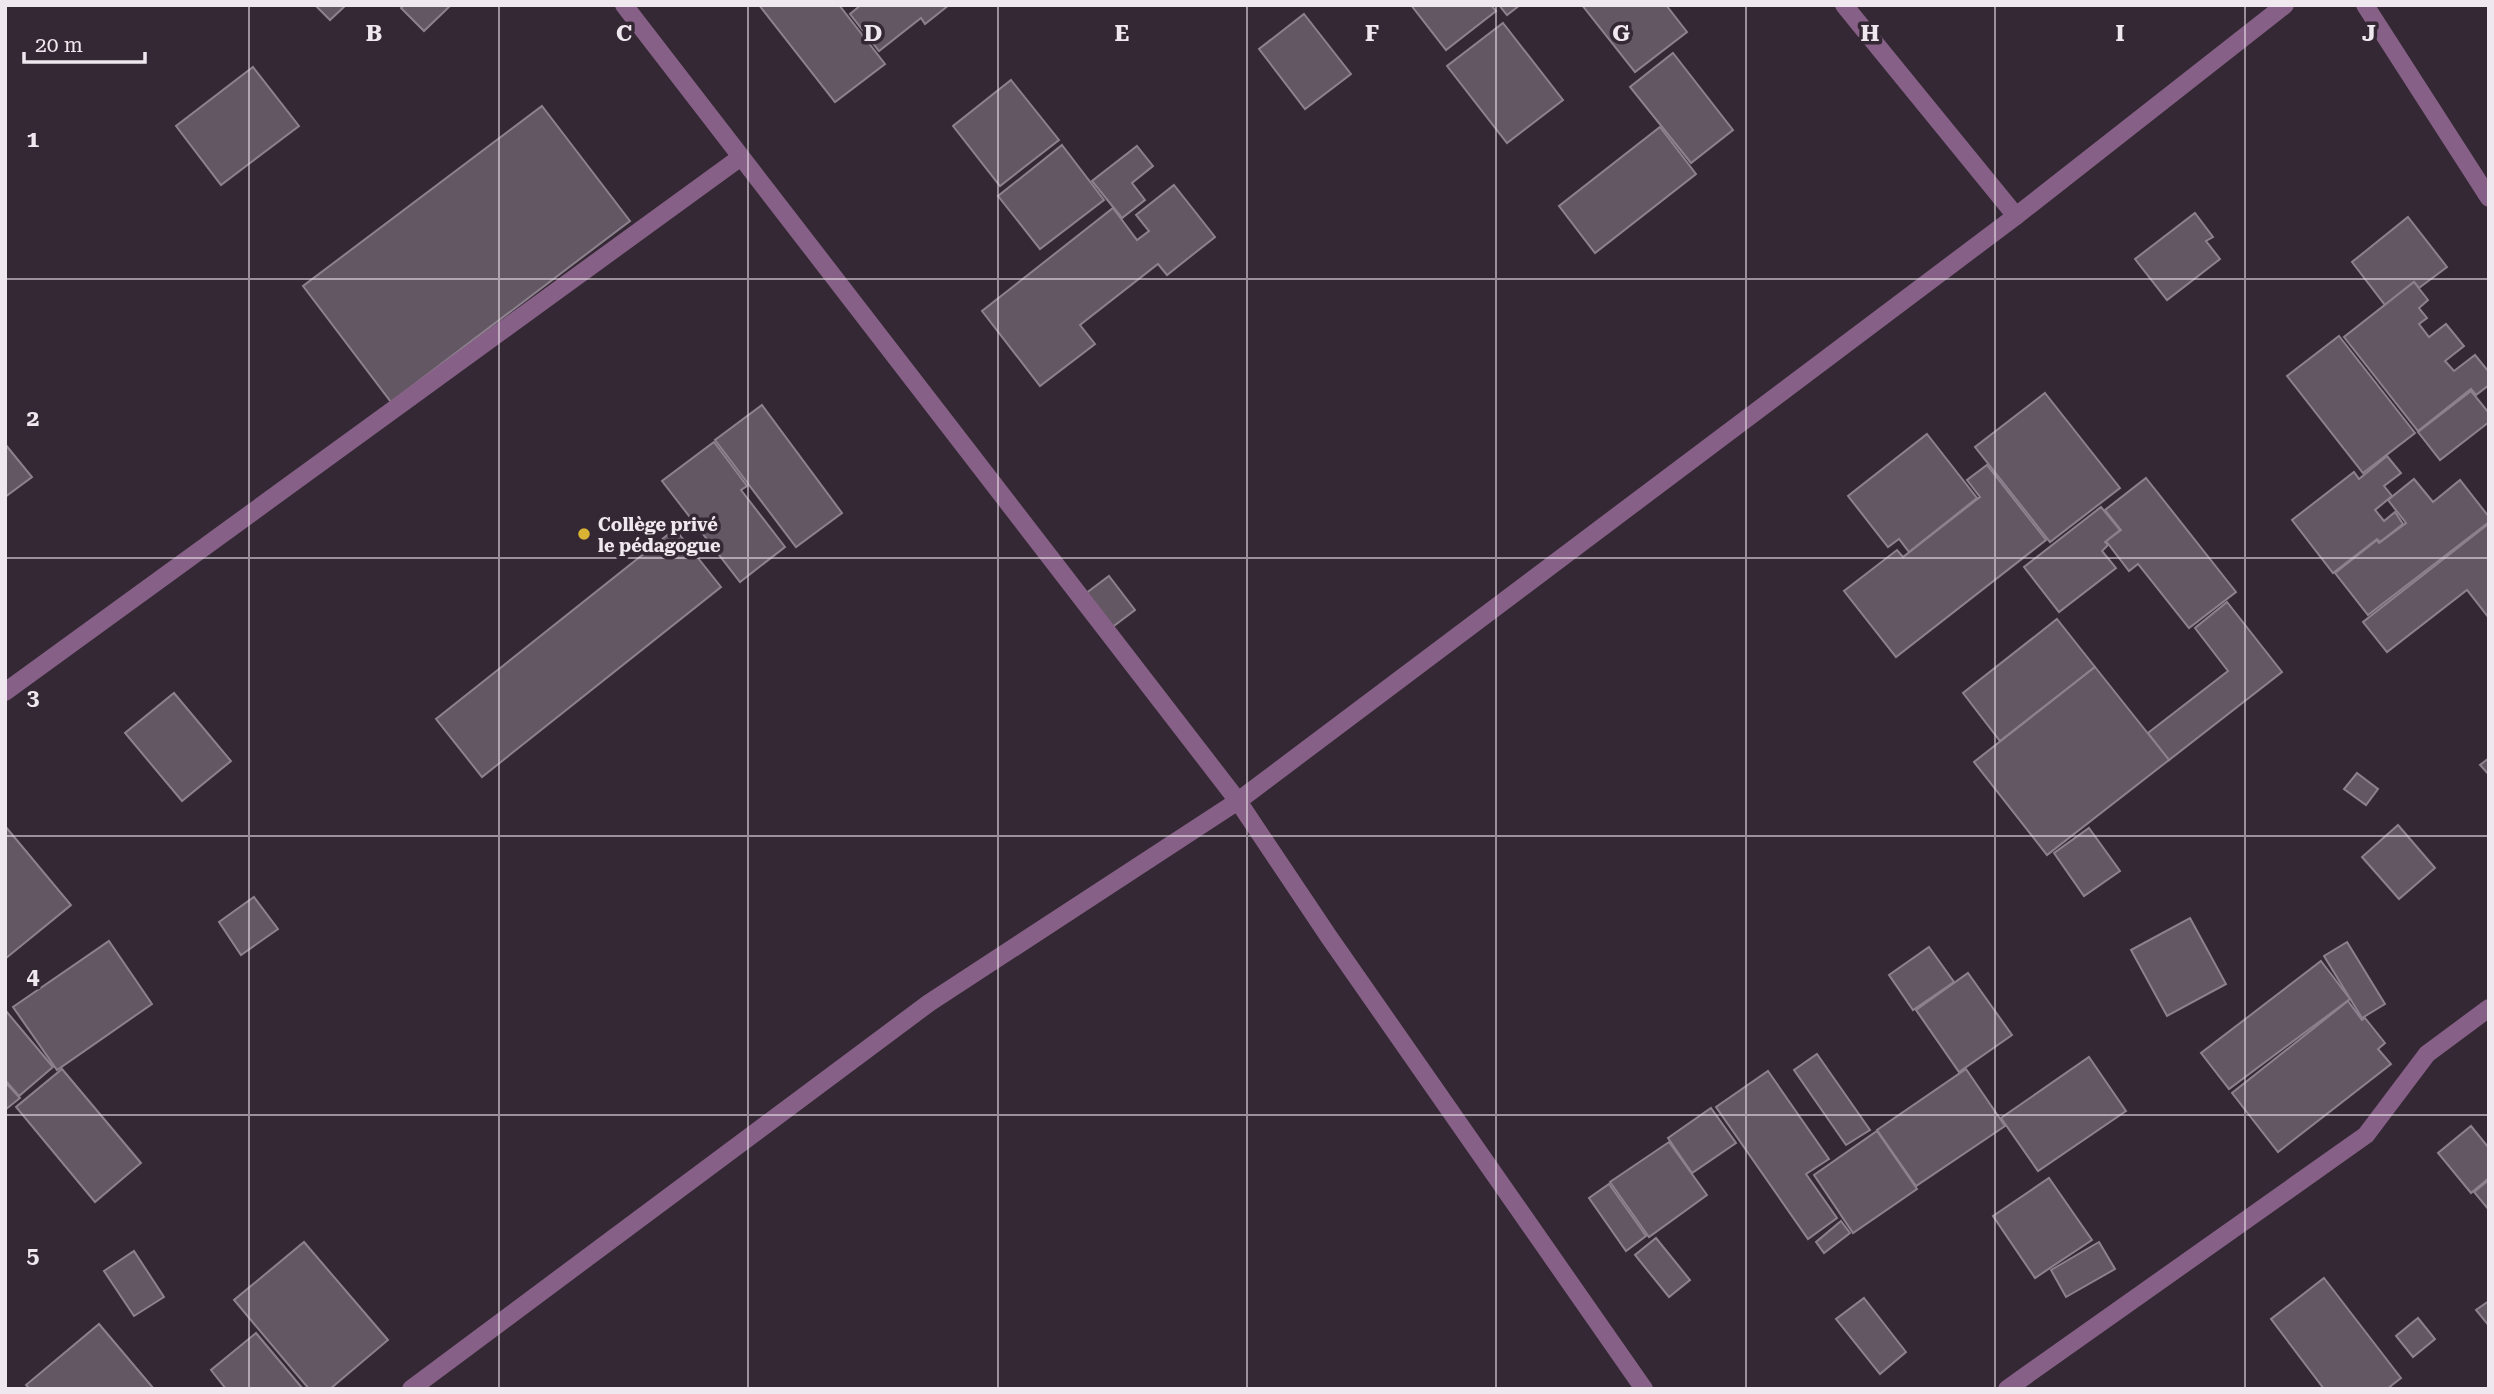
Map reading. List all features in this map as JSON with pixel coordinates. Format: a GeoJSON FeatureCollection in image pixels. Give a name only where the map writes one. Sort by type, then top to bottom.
{"type":"FeatureCollection","features":[{"type":"Feature","properties":{"kind":"street"},"geometry":{"type":"LineString","coordinates":[[624,5],[1238,801],[1337,949],[1644,1389]]}},
{"type":"Feature","properties":{"kind":"street"},"geometry":{"type":"LineString","coordinates":[[1844,5],[2016,216]]}},
{"type":"Feature","properties":{"kind":"street"},"geometry":{"type":"LineString","coordinates":[[411,1389],[929,1003],[1238,801],[2016,216],[2285,5]]}},
{"type":"Feature","properties":{"kind":"street"},"geometry":{"type":"LineString","coordinates":[[2365,5],[2489,198]]}},
{"type":"Feature","properties":{"kind":"street"},"geometry":{"type":"LineString","coordinates":[[5,692],[741,157]]}},
{"type":"Feature","properties":{"kind":"street"},"geometry":{"type":"LineString","coordinates":[[2007,1389],[2366,1135],[2427,1054],[2489,1008]]}},
{"type":"Feature","properties":{"kind":"building"},"geometry":{"type":"Polygon","coordinates":[[[315,5],[346,5],[330,20],[315,5]]]}},
{"type":"Feature","properties":{"kind":"building"},"geometry":{"type":"Polygon","coordinates":[[[404,5],[451,5],[424,31],[401,8],[404,5]]]}},
{"type":"Feature","properties":{"kind":"building"},"geometry":{"type":"Polygon","coordinates":[[[759,5],[839,5],[885,64],[835,102],[759,5]]]}},
{"type":"Feature","properties":{"kind":"building"},"geometry":{"type":"Polygon","coordinates":[[[861,5],[949,5],[925,24],[921,18],[879,51],[850,14],[861,5]]]}},
{"type":"Feature","properties":{"kind":"building"},"geometry":{"type":"Polygon","coordinates":[[[1411,5],[1491,5],[1496,11],[1446,50],[1411,5]]]}},
{"type":"Feature","properties":{"kind":"building"},"geometry":{"type":"Polygon","coordinates":[[[1499,5],[1520,5],[1507,15],[1499,5]]]}},
{"type":"Feature","properties":{"kind":"building"},"geometry":{"type":"Polygon","coordinates":[[[1582,5],[1666,5],[1687,32],[1635,72],[1582,5]]]}},
{"type":"Feature","properties":{"kind":"building"},"geometry":{"type":"Polygon","coordinates":[[[1304,14],[1351,74],[1305,109],[1259,49],[1304,14]]]}},
{"type":"Feature","properties":{"kind":"building"},"geometry":{"type":"Polygon","coordinates":[[[1503,23],[1563,100],[1507,143],[1447,66],[1503,23]]]}},
{"type":"Feature","properties":{"kind":"building"},"geometry":{"type":"Polygon","coordinates":[[[1673,53],[1733,130],[1691,163],[1630,87],[1673,53]]]}},
{"type":"Feature","properties":{"kind":"building"},"geometry":{"type":"Polygon","coordinates":[[[253,67],[299,126],[221,185],[176,126],[253,67]]]}},
{"type":"Feature","properties":{"kind":"building"},"geometry":{"type":"Polygon","coordinates":[[[1011,80],[1059,140],[1000,186],[953,126],[1011,80]]]}},
{"type":"Feature","properties":{"kind":"building"},"geometry":{"type":"Polygon","coordinates":[[[542,106],[630,221],[391,402],[303,286],[542,106]]]}},
{"type":"Feature","properties":{"kind":"building"},"geometry":{"type":"Polygon","coordinates":[[[1660,127],[1696,174],[1595,253],[1559,206],[1660,127]]]}},
{"type":"Feature","properties":{"kind":"building"},"geometry":{"type":"Polygon","coordinates":[[[1062,145],[1104,200],[1040,249],[998,196],[1062,145]]]}},
{"type":"Feature","properties":{"kind":"building"},"geometry":{"type":"Polygon","coordinates":[[[1137,146],[1153,166],[1132,183],[1145,200],[1122,218],[1092,181],[1137,146]]]}},
{"type":"Feature","properties":{"kind":"building"},"geometry":{"type":"Polygon","coordinates":[[[1174,185],[1215,237],[1167,275],[1158,264],[1080,325],[1095,344],[1040,386],[982,311],[1113,208],[1137,240],[1149,231],[1136,215],[1174,185]]]}},
{"type":"Feature","properties":{"kind":"building"},"geometry":{"type":"Polygon","coordinates":[[[2195,213],[2213,237],[2206,241],[2220,259],[2167,300],[2135,259],[2195,213]]]}},
{"type":"Feature","properties":{"kind":"building"},"geometry":{"type":"Polygon","coordinates":[[[2408,217],[2447,267],[2419,288],[2414,282],[2385,305],[2352,262],[2408,217]]]}},
{"type":"Feature","properties":{"kind":"building"},"geometry":{"type":"Polygon","coordinates":[[[2414,282],[2428,300],[2419,308],[2427,318],[2419,324],[2429,337],[2446,324],[2464,346],[2445,361],[2454,371],[2475,355],[2489,372],[2489,385],[2476,395],[2471,389],[2418,431],[2344,337],[2414,282]]]}},
{"type":"Feature","properties":{"kind":"building"},"geometry":{"type":"Polygon","coordinates":[[[2339,336],[2415,433],[2363,473],[2287,376],[2339,336]]]}},
{"type":"Feature","properties":{"kind":"building"},"geometry":{"type":"Polygon","coordinates":[[[2471,391],[2489,413],[2489,422],[2440,460],[2418,432],[2471,391]]]}},
{"type":"Feature","properties":{"kind":"building"},"geometry":{"type":"Polygon","coordinates":[[[2045,393],[2120,488],[2050,542],[1975,447],[2045,393]]]}},
{"type":"Feature","properties":{"kind":"building"},"geometry":{"type":"Polygon","coordinates":[[[762,405],[842,513],[796,547],[715,440],[762,405]]]}},
{"type":"Feature","properties":{"kind":"building"},"geometry":{"type":"Polygon","coordinates":[[[1927,434],[1977,498],[1909,552],[1899,539],[1888,547],[1848,496],[1927,434]]]}},
{"type":"Feature","properties":{"kind":"building"},"geometry":{"type":"Polygon","coordinates":[[[714,442],[747,486],[741,490],[785,547],[740,582],[662,481],[714,442]]]}},
{"type":"Feature","properties":{"kind":"building"},"geometry":{"type":"Polygon","coordinates":[[[5,444],[32,477],[5,497],[5,444]]]}},
{"type":"Feature","properties":{"kind":"building"},"geometry":{"type":"Polygon","coordinates":[[[2387,456],[2401,473],[2384,486],[2392,496],[2375,510],[2384,521],[2395,512],[2403,524],[2380,542],[2377,539],[2333,573],[2292,520],[2354,472],[2359,479],[2387,456]]]}},
{"type":"Feature","properties":{"kind":"building"},"geometry":{"type":"Polygon","coordinates":[[[1987,465],[2046,540],[1896,657],[1844,591],[1897,550],[1903,557],[1980,497],[1967,480],[1987,465]]]}},
{"type":"Feature","properties":{"kind":"building"},"geometry":{"type":"Polygon","coordinates":[[[2146,478],[2236,592],[2189,628],[2138,564],[2129,571],[2106,541],[2121,530],[2105,510],[2146,478]]]}},
{"type":"Feature","properties":{"kind":"building"},"geometry":{"type":"Polygon","coordinates":[[[2414,479],[2433,502],[2460,480],[2489,517],[2489,522],[2368,615],[2335,573],[2377,540],[2379,543],[2406,523],[2388,500],[2414,479]]]}},
{"type":"Feature","properties":{"kind":"building"},"geometry":{"type":"Polygon","coordinates":[[[2101,507],[2120,530],[2105,542],[2108,545],[2102,551],[2116,568],[2059,612],[2024,567],[2101,507]]]}},
{"type":"Feature","properties":{"kind":"building"},"geometry":{"type":"Polygon","coordinates":[[[2487,525],[2489,618],[2467,590],[2387,652],[2363,622],[2487,525]]]}},
{"type":"Feature","properties":{"kind":"building"},"geometry":{"type":"Polygon","coordinates":[[[675,529],[721,587],[482,777],[436,719],[675,529]]]}},
{"type":"Feature","properties":{"kind":"building"},"geometry":{"type":"Polygon","coordinates":[[[1109,576],[1135,610],[1111,628],[1085,594],[1109,576]]]}},
{"type":"Feature","properties":{"kind":"building"},"geometry":{"type":"Polygon","coordinates":[[[2227,602],[2282,672],[2169,760],[2148,733],[2228,671],[2195,628],[2227,602]]]}},
{"type":"Feature","properties":{"kind":"building"},"geometry":{"type":"Polygon","coordinates":[[[2057,619],[2095,667],[2000,741],[1963,693],[2057,619]]]}},
{"type":"Feature","properties":{"kind":"building"},"geometry":{"type":"Polygon","coordinates":[[[2095,667],[2169,760],[2047,855],[1974,762],[2095,667]]]}},
{"type":"Feature","properties":{"kind":"building"},"geometry":{"type":"Polygon","coordinates":[[[174,693],[231,761],[182,801],[125,733],[174,693]]]}},
{"type":"Feature","properties":{"kind":"building"},"geometry":{"type":"Polygon","coordinates":[[[2489,758],[2489,775],[2480,765],[2489,758]]]}},
{"type":"Feature","properties":{"kind":"building"},"geometry":{"type":"Polygon","coordinates":[[[2357,773],[2378,789],[2366,805],[2344,789],[2357,773]]]}},
{"type":"Feature","properties":{"kind":"building"},"geometry":{"type":"Polygon","coordinates":[[[2398,825],[2435,868],[2399,899],[2362,857],[2398,825]]]}},
{"type":"Feature","properties":{"kind":"building"},"geometry":{"type":"Polygon","coordinates":[[[5,826],[71,905],[5,959],[5,826]]]}},
{"type":"Feature","properties":{"kind":"building"},"geometry":{"type":"Polygon","coordinates":[[[2089,828],[2120,871],[2084,896],[2054,853],[2089,828]]]}},
{"type":"Feature","properties":{"kind":"building"},"geometry":{"type":"Polygon","coordinates":[[[254,897],[278,929],[241,955],[219,922],[254,897]]]}},
{"type":"Feature","properties":{"kind":"building"},"geometry":{"type":"Polygon","coordinates":[[[2190,918],[2226,984],[2167,1016],[2131,950],[2190,918]]]}},
{"type":"Feature","properties":{"kind":"building"},"geometry":{"type":"Polygon","coordinates":[[[109,941],[152,1004],[57,1070],[13,1007],[109,941]]]}},
{"type":"Feature","properties":{"kind":"building"},"geometry":{"type":"Polygon","coordinates":[[[2347,942],[2385,1004],[2362,1018],[2324,956],[2347,942]]]}},
{"type":"Feature","properties":{"kind":"building"},"geometry":{"type":"Polygon","coordinates":[[[1929,947],[1954,982],[1913,1010],[1889,975],[1929,947]]]}},
{"type":"Feature","properties":{"kind":"building"},"geometry":{"type":"Polygon","coordinates":[[[2321,961],[2350,999],[2229,1089],[2201,1053],[2321,961]]]}},
{"type":"Feature","properties":{"kind":"building"},"geometry":{"type":"Polygon","coordinates":[[[1968,973],[2012,1035],[1959,1072],[1916,1010],[1968,973]]]}},
{"type":"Feature","properties":{"kind":"building"},"geometry":{"type":"Polygon","coordinates":[[[2348,1001],[2385,1043],[2378,1049],[2391,1064],[2278,1152],[2232,1093],[2348,1001]]]}},
{"type":"Feature","properties":{"kind":"building"},"geometry":{"type":"Polygon","coordinates":[[[6,1011],[53,1067],[19,1096],[5,1080],[6,1011]]]}},
{"type":"Feature","properties":{"kind":"building"},"geometry":{"type":"Polygon","coordinates":[[[1817,1054],[1870,1130],[1846,1145],[1794,1070],[1817,1054]]]}},
{"type":"Feature","properties":{"kind":"building"},"geometry":{"type":"Polygon","coordinates":[[[2089,1057],[2126,1111],[2038,1171],[2001,1118],[2089,1057]]]}},
{"type":"Feature","properties":{"kind":"building"},"geometry":{"type":"Polygon","coordinates":[[[62,1069],[141,1163],[95,1202],[16,1107],[62,1069]]]}},
{"type":"Feature","properties":{"kind":"building"},"geometry":{"type":"Polygon","coordinates":[[[1966,1069],[2005,1126],[1916,1186],[1877,1130],[1966,1069]]]}},
{"type":"Feature","properties":{"kind":"building"},"geometry":{"type":"Polygon","coordinates":[[[1768,1071],[1829,1159],[1806,1174],[1837,1218],[1808,1239],[1716,1107],[1768,1071]]]}},
{"type":"Feature","properties":{"kind":"building"},"geometry":{"type":"Polygon","coordinates":[[[5,1082],[20,1098],[5,1110],[5,1082]]]}},
{"type":"Feature","properties":{"kind":"building"},"geometry":{"type":"Polygon","coordinates":[[[1711,1108],[1736,1143],[1692,1173],[1668,1138],[1711,1108]]]}},
{"type":"Feature","properties":{"kind":"building"},"geometry":{"type":"Polygon","coordinates":[[[2471,1126],[2489,1148],[2489,1178],[2471,1193],[2438,1153],[2471,1126]]]}},
{"type":"Feature","properties":{"kind":"building"},"geometry":{"type":"Polygon","coordinates":[[[1877,1131],[1917,1189],[1853,1233],[1814,1175],[1877,1131]]]}},
{"type":"Feature","properties":{"kind":"building"},"geometry":{"type":"Polygon","coordinates":[[[1669,1142],[1707,1195],[1649,1237],[1610,1182],[1669,1142]]]}},
{"type":"Feature","properties":{"kind":"building"},"geometry":{"type":"Polygon","coordinates":[[[2049,1178],[2092,1240],[2035,1278],[1993,1216],[2049,1178]]]}},
{"type":"Feature","properties":{"kind":"building"},"geometry":{"type":"Polygon","coordinates":[[[2489,1180],[2489,1210],[2474,1192],[2489,1180]]]}},
{"type":"Feature","properties":{"kind":"building"},"geometry":{"type":"Polygon","coordinates":[[[1609,1184],[1646,1236],[1626,1251],[1589,1198],[1609,1184]]]}},
{"type":"Feature","properties":{"kind":"building"},"geometry":{"type":"Polygon","coordinates":[[[1841,1221],[1850,1233],[1824,1253],[1816,1242],[1841,1221]]]}},
{"type":"Feature","properties":{"kind":"building"},"geometry":{"type":"Polygon","coordinates":[[[1656,1238],[1690,1280],[1669,1297],[1635,1255],[1656,1238]]]}},
{"type":"Feature","properties":{"kind":"building"},"geometry":{"type":"Polygon","coordinates":[[[304,1242],[388,1340],[330,1389],[309,1389],[234,1300],[304,1242]]]}},
{"type":"Feature","properties":{"kind":"building"},"geometry":{"type":"Polygon","coordinates":[[[2099,1242],[2115,1269],[2066,1297],[2051,1270],[2099,1242]]]}},
{"type":"Feature","properties":{"kind":"building"},"geometry":{"type":"Polygon","coordinates":[[[134,1251],[164,1297],[134,1316],[104,1271],[134,1251]]]}},
{"type":"Feature","properties":{"kind":"building"},"geometry":{"type":"Polygon","coordinates":[[[2324,1278],[2401,1378],[2387,1389],[2324,1389],[2271,1319],[2324,1278]]]}},
{"type":"Feature","properties":{"kind":"building"},"geometry":{"type":"Polygon","coordinates":[[[1864,1298],[1906,1352],[1880,1374],[1836,1319],[1864,1298]]]}},
{"type":"Feature","properties":{"kind":"building"},"geometry":{"type":"Polygon","coordinates":[[[2489,1301],[2489,1326],[2476,1310],[2489,1301]]]}},
{"type":"Feature","properties":{"kind":"building"},"geometry":{"type":"Polygon","coordinates":[[[2418,1318],[2435,1339],[2413,1357],[2396,1336],[2418,1318]]]}},
{"type":"Feature","properties":{"kind":"building"},"geometry":{"type":"Polygon","coordinates":[[[99,1324],[154,1389],[30,1389],[26,1385],[99,1324]]]}},
{"type":"Feature","properties":{"kind":"building"},"geometry":{"type":"Polygon","coordinates":[[[256,1333],[303,1389],[226,1389],[211,1370],[256,1333]]]}},
{"type":"Feature","properties":{"kind":"place","name":"Collège privé le pédagogue"},"geometry":{"type":"Point","coordinates":[584,534]}}]}
